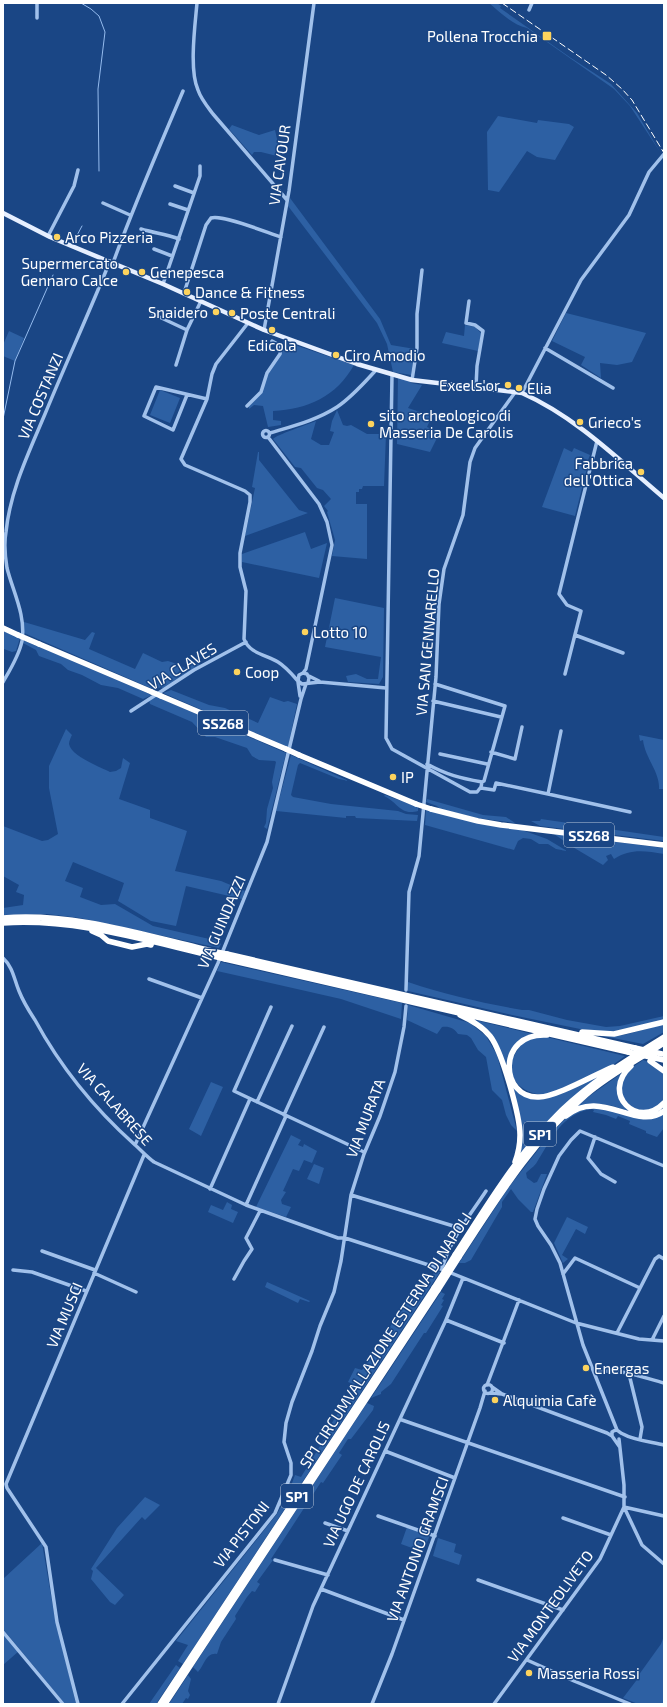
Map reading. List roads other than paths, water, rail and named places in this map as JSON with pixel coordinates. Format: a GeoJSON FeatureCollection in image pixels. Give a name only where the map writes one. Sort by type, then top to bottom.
{"type":"FeatureCollection","features":[{"type":"Feature","properties":{"kind":"highway","name":"SS268"},"geometry":{"type":"LineString","coordinates":[[3,628],[286,750],[416,804],[478,821],[662,845]]}},
{"type":"Feature","properties":{"kind":"highway"},"geometry":{"type":"LineString","coordinates":[[3,918],[40,917],[79,921],[627,1052],[652,1059],[664,1071]]}},
{"type":"Feature","properties":{"kind":"highway"},"geometry":{"type":"LineString","coordinates":[[3,923],[56,923],[97,929],[180,948],[215,954]]}},
{"type":"Feature","properties":{"kind":"highway"},"geometry":{"type":"LineString","coordinates":[[56,923],[66,927],[94,932],[101,935],[108,941],[132,947],[147,944],[173,950],[180,948]]}},
{"type":"Feature","properties":{"kind":"highway"},"geometry":{"type":"LineString","coordinates":[[226,957],[524,1022],[663,1056]]}},
{"type":"Feature","properties":{"kind":"highway"},"geometry":{"type":"LineString","coordinates":[[447,1009],[473,1022],[485,1031],[494,1042],[501,1055],[520,1130],[519,1148],[512,1167]]}},
{"type":"Feature","properties":{"kind":"highway"},"geometry":{"type":"LineString","coordinates":[[524,1022],[533,1021],[588,1033],[604,1034],[625,1032],[664,1022]]}},
{"type":"Feature","properties":{"kind":"highway"},"geometry":{"type":"LineString","coordinates":[[561,1036],[544,1035],[527,1038],[520,1042],[513,1051],[509,1061],[510,1074],[514,1083],[522,1092],[530,1096],[540,1098],[626,1061]]}},
{"type":"Feature","properties":{"kind":"highway"},"geometry":{"type":"LineString","coordinates":[[664,1037],[656,1045],[651,1054],[635,1063],[625,1072],[620,1080],[619,1090],[624,1102],[637,1112],[652,1112],[664,1103]]}},
{"type":"Feature","properties":{"kind":"highway"},"geometry":{"type":"LineString","coordinates":[[656,1045],[664,1043]]}},
{"type":"Feature","properties":{"kind":"highway","name":"SP1 CIRCUMVALLAZIONE ESTERNA DI NAPOLI"},"geometry":{"type":"LineString","coordinates":[[457,1256],[501,1192],[538,1143],[566,1112],[590,1091],[656,1045]]}},
{"type":"Feature","properties":{"kind":"highway","name":"SP1 CIRCUMVALLAZIONE ESTERNA DI NAPOLI"},"geometry":{"type":"LineString","coordinates":[[165,1704],[436,1289],[512,1167],[563,1109],[626,1061],[656,1045]]}},
{"type":"Feature","properties":{"kind":"highway"},"geometry":{"type":"LineString","coordinates":[[627,1052],[652,1059],[663,1056]]}},
{"type":"Feature","properties":{"kind":"highway"},"geometry":{"type":"LineString","coordinates":[[538,1143],[568,1114],[591,1106],[608,1107],[638,1117],[653,1117],[664,1111]]}},
{"type":"Feature","properties":{"kind":"highway","name":"SP1 CIRCUMVALLAZIONE ESTERNA DI NAPOLI"},"geometry":{"type":"LineString","coordinates":[[160,1704],[436,1289]]}},
{"type":"Feature","properties":{"kind":"main road"},"geometry":{"type":"LineString","coordinates":[[3,213],[48,236],[184,293],[264,330],[376,370],[412,380],[516,391],[537,399],[568,418],[664,498]]}},
{"type":"Feature","properties":{"kind":"street"},"geometry":{"type":"LineString","coordinates":[[37,3],[37,18]]}},
{"type":"Feature","properties":{"kind":"street"},"geometry":{"type":"LineString","coordinates":[[197,3],[194,46],[194,70],[197,89],[213,114],[288,200]]}},
{"type":"Feature","properties":{"kind":"street","name":"VIA CAVOUR"},"geometry":{"type":"LineString","coordinates":[[264,330],[288,200],[314,3]]}},
{"type":"Feature","properties":{"kind":"street"},"geometry":{"type":"LineString","coordinates":[[529,10],[532,3]]}},
{"type":"Feature","properties":{"kind":"street","name":"VIA COSTANZI"},"geometry":{"type":"LineString","coordinates":[[3,682],[19,653],[22,640],[20,607],[7,567],[5,547],[6,531],[13,500],[25,461],[90,312],[183,91]]}},
{"type":"Feature","properties":{"kind":"street"},"geometry":{"type":"LineString","coordinates":[[522,393],[580,280],[629,215],[649,172],[664,154]]}},
{"type":"Feature","properties":{"kind":"street"},"geometry":{"type":"LineString","coordinates":[[163,284],[200,176],[200,166]]}},
{"type":"Feature","properties":{"kind":"street"},"geometry":{"type":"LineString","coordinates":[[48,236],[74,186],[78,170]]}},
{"type":"Feature","properties":{"kind":"street"},"geometry":{"type":"LineString","coordinates":[[175,186],[194,193]]}},
{"type":"Feature","properties":{"kind":"street"},"geometry":{"type":"LineString","coordinates":[[103,203],[130,215]]}},
{"type":"Feature","properties":{"kind":"street"},"geometry":{"type":"LineString","coordinates":[[170,204],[188,210]]}},
{"type":"Feature","properties":{"kind":"street"},"geometry":{"type":"LineString","coordinates":[[184,293],[206,225],[211,218],[223,218],[280,237]]}},
{"type":"Feature","properties":{"kind":"street"},"geometry":{"type":"LineString","coordinates":[[141,229],[157,234],[166,234],[179,239]]}},
{"type":"Feature","properties":{"kind":"street"},"geometry":{"type":"LineString","coordinates":[[154,249],[172,256]]}},
{"type":"Feature","properties":{"kind":"street"},"geometry":{"type":"LineString","coordinates":[[412,380],[416,348],[417,309],[422,270]]}},
{"type":"Feature","properties":{"kind":"street"},"geometry":{"type":"LineString","coordinates":[[176,365],[187,330],[200,301]]}},
{"type":"Feature","properties":{"kind":"street"},"geometry":{"type":"LineString","coordinates":[[469,301],[466,323],[475,325],[483,331],[477,366],[476,386]]}},
{"type":"Feature","properties":{"kind":"street"},"geometry":{"type":"LineString","coordinates":[[153,314],[187,330]]}},
{"type":"Feature","properties":{"kind":"street"},"geometry":{"type":"LineString","coordinates":[[246,642],[246,591],[240,567],[240,553],[250,495],[245,491],[185,465],[181,459],[207,399],[212,374],[216,364],[248,323]]}},
{"type":"Feature","properties":{"kind":"street"},"geometry":{"type":"LineString","coordinates":[[247,406],[261,392],[266,373],[280,354],[281,346],[272,341]]}},
{"type":"Feature","properties":{"kind":"street"},"geometry":{"type":"LineString","coordinates":[[545,348],[613,388]]}},
{"type":"Feature","properties":{"kind":"street"},"geometry":{"type":"LineString","coordinates":[[376,370],[344,401],[330,411],[309,421],[270,433],[267,430],[263,432],[264,436],[268,437],[319,504],[327,522],[332,545],[305,673],[298,681],[302,684],[320,682],[386,688]]}},
{"type":"Feature","properties":{"kind":"street"},"geometry":{"type":"LineString","coordinates":[[392,375],[386,735],[388,744],[395,750],[470,792],[477,792],[481,788],[482,782],[485,778],[487,764],[505,706],[435,684]]}},
{"type":"Feature","properties":{"kind":"street"},"geometry":{"type":"LineString","coordinates":[[187,395],[173,430],[144,416],[156,387],[207,399]]}},
{"type":"Feature","properties":{"kind":"street","name":"VIA SAN GENNARELLO"},"geometry":{"type":"LineString","coordinates":[[426,766],[434,701],[441,586],[449,550],[463,515],[470,462],[475,448],[516,391]]}},
{"type":"Feature","properties":{"kind":"street"},"geometry":{"type":"LineString","coordinates":[[268,437],[270,433]]}},
{"type":"Feature","properties":{"kind":"street"},"geometry":{"type":"LineString","coordinates":[[565,674],[581,611],[567,604],[559,594],[597,441]]}},
{"type":"Feature","properties":{"kind":"street"},"geometry":{"type":"LineString","coordinates":[[575,635],[623,654]]}},
{"type":"Feature","properties":{"kind":"street","name":"VIA GUINDAZZI"},"geometry":{"type":"LineString","coordinates":[[246,642],[247,646],[252,650],[277,662],[289,670],[298,681],[301,699]]}},
{"type":"Feature","properties":{"kind":"street","name":"VIA CLAVES"},"geometry":{"type":"LineString","coordinates":[[131,711],[194,670],[246,642]]}},
{"type":"Feature","properties":{"kind":"street"},"geometry":{"type":"LineString","coordinates":[[289,670],[305,673],[320,682]]}},
{"type":"Feature","properties":{"kind":"street"},"geometry":{"type":"LineString","coordinates":[[3,673],[7,675]]}},
{"type":"Feature","properties":{"kind":"street","name":"VIA GUINDAZZI"},"geometry":{"type":"LineString","coordinates":[[134,1145],[218,963],[267,842],[301,699],[307,683],[305,673]]}},
{"type":"Feature","properties":{"kind":"street"},"geometry":{"type":"LineString","coordinates":[[434,701],[502,716]]}},
{"type":"Feature","properties":{"kind":"street"},"geometry":{"type":"LineString","coordinates":[[491,752],[515,759],[522,727]]}},
{"type":"Feature","properties":{"kind":"street"},"geometry":{"type":"LineString","coordinates":[[548,794],[561,731]]}},
{"type":"Feature","properties":{"kind":"street"},"geometry":{"type":"LineString","coordinates":[[440,754],[487,764]]}},
{"type":"Feature","properties":{"kind":"street"},"geometry":{"type":"LineString","coordinates":[[426,766],[444,773],[482,782]]}},
{"type":"Feature","properties":{"kind":"street"},"geometry":{"type":"LineString","coordinates":[[406,990],[409,892],[419,856],[426,766]]}},
{"type":"Feature","properties":{"kind":"street"},"geometry":{"type":"LineString","coordinates":[[481,788],[494,790],[496,783],[630,812]]}},
{"type":"Feature","properties":{"kind":"street","name":"VIA CALABRESE"},"geometry":{"type":"LineString","coordinates":[[3,958],[8,963],[19,991],[35,1021],[55,1052],[102,1113],[144,1155],[210,1189],[260,1211],[338,1238],[345,1238],[441,1269],[576,1323],[639,1339],[664,1341]]}},
{"type":"Feature","properties":{"kind":"street"},"geometry":{"type":"LineString","coordinates":[[149,979],[202,998]]}},
{"type":"Feature","properties":{"kind":"street"},"geometry":{"type":"LineString","coordinates":[[271,1006],[234,1090],[285,1116],[364,1152]]}},
{"type":"Feature","properties":{"kind":"street","name":"VIA MURATA"},"geometry":{"type":"LineString","coordinates":[[345,1238],[351,1195],[364,1152],[380,1116],[397,1065],[406,1006]]}},
{"type":"Feature","properties":{"kind":"street"},"geometry":{"type":"LineString","coordinates":[[257,1102],[292,1026]]}},
{"type":"Feature","properties":{"kind":"street"},"geometry":{"type":"LineString","coordinates":[[246,1205],[324,1027]]}},
{"type":"Feature","properties":{"kind":"street"},"geometry":{"type":"LineString","coordinates":[[210,1189],[250,1099]]}},
{"type":"Feature","properties":{"kind":"street","name":"VIA MONTEOLIVETO"},"geometry":{"type":"LineString","coordinates":[[596,1138],[580,1131],[571,1140],[559,1156],[544,1189],[536,1216],[538,1226],[556,1253],[576,1323],[613,1424],[614,1434],[619,1447]]}},
{"type":"Feature","properties":{"kind":"street"},"geometry":{"type":"LineString","coordinates":[[615,1182],[601,1174],[588,1158],[596,1138],[664,1166]]}},
{"type":"Feature","properties":{"kind":"street","name":"VIA MUSCI"},"geometry":{"type":"LineString","coordinates":[[78,1704],[57,1622],[46,1547],[7,1488],[6,1484],[144,1155]]}},
{"type":"Feature","properties":{"kind":"street"},"geometry":{"type":"LineString","coordinates":[[441,1269],[446,1261],[447,1253],[460,1228],[486,1191]]}},
{"type":"Feature","properties":{"kind":"street"},"geometry":{"type":"LineString","coordinates":[[351,1195],[460,1228]]}},
{"type":"Feature","properties":{"kind":"street"},"geometry":{"type":"LineString","coordinates":[[234,1279],[244,1261],[252,1251],[252,1247],[246,1238],[260,1211]]}},
{"type":"Feature","properties":{"kind":"street","name":"VIA PISTONI"},"geometry":{"type":"LineString","coordinates":[[122,1704],[275,1513],[283,1498],[292,1475],[291,1463],[284,1442],[286,1423],[292,1402],[334,1292],[345,1238]]}},
{"type":"Feature","properties":{"kind":"street"},"geometry":{"type":"LineString","coordinates":[[42,1251],[95,1272],[136,1292]]}},
{"type":"Feature","properties":{"kind":"street"},"geometry":{"type":"LineString","coordinates":[[617,1333],[656,1258],[659,1256],[664,1259]]}},
{"type":"Feature","properties":{"kind":"street"},"geometry":{"type":"LineString","coordinates":[[563,1274],[575,1258],[640,1288]]}},
{"type":"Feature","properties":{"kind":"street"},"geometry":{"type":"LineString","coordinates":[[13,1270],[32,1272],[86,1291]]}},
{"type":"Feature","properties":{"kind":"street","name":"VIA UGO DE CAROLIS"},"geometry":{"type":"LineString","coordinates":[[278,1704],[313,1606],[446,1320],[463,1278]]}},
{"type":"Feature","properties":{"kind":"street"},"geometry":{"type":"LineString","coordinates":[[488,1392],[492,1390],[490,1386],[491,1376],[519,1300]]}},
{"type":"Feature","properties":{"kind":"street"},"geometry":{"type":"LineString","coordinates":[[652,1340],[664,1316]]}},
{"type":"Feature","properties":{"kind":"street"},"geometry":{"type":"LineString","coordinates":[[446,1320],[504,1343]]}},
{"type":"Feature","properties":{"kind":"street"},"geometry":{"type":"LineString","coordinates":[[595,1373],[604,1371],[624,1372],[664,1383]]}},
{"type":"Feature","properties":{"kind":"street"},"geometry":{"type":"LineString","coordinates":[[629,1374],[641,1424],[642,1431],[640,1439]]}},
{"type":"Feature","properties":{"kind":"street"},"geometry":{"type":"LineString","coordinates":[[502,1394],[490,1386],[484,1387],[488,1392],[502,1394],[607,1433],[664,1445]]}},
{"type":"Feature","properties":{"kind":"street","name":"VIA ANTONIO GRAMSCI"},"geometry":{"type":"LineString","coordinates":[[372,1704],[386,1671],[482,1402],[488,1392]]}},
{"type":"Feature","properties":{"kind":"street"},"geometry":{"type":"LineString","coordinates":[[402,1420],[625,1497]]}},
{"type":"Feature","properties":{"kind":"street"},"geometry":{"type":"LineString","coordinates":[[614,1434],[620,1436]]}},
{"type":"Feature","properties":{"kind":"street","name":"VIA MONTEOLIVETO"},"geometry":{"type":"LineString","coordinates":[[494,1704],[600,1559],[624,1507],[625,1497],[619,1447],[620,1436]]}},
{"type":"Feature","properties":{"kind":"street"},"geometry":{"type":"LineString","coordinates":[[385,1451],[456,1478]]}},
{"type":"Feature","properties":{"kind":"street"},"geometry":{"type":"LineString","coordinates":[[624,1507],[664,1516]]}},
{"type":"Feature","properties":{"kind":"street"},"geometry":{"type":"LineString","coordinates":[[624,1507],[642,1544],[664,1564]]}},
{"type":"Feature","properties":{"kind":"street"},"geometry":{"type":"LineString","coordinates":[[378,1516],[435,1536]]}},
{"type":"Feature","properties":{"kind":"street"},"geometry":{"type":"LineString","coordinates":[[563,1518],[611,1535]]}},
{"type":"Feature","properties":{"kind":"street"},"geometry":{"type":"LineString","coordinates":[[325,1523],[348,1531]]}},
{"type":"Feature","properties":{"kind":"street"},"geometry":{"type":"LineString","coordinates":[[275,1560],[328,1574]]}},
{"type":"Feature","properties":{"kind":"street"},"geometry":{"type":"LineString","coordinates":[[478,1580],[563,1610]]}},
{"type":"Feature","properties":{"kind":"street"},"geometry":{"type":"LineString","coordinates":[[321,1589],[404,1620]]}},
{"type":"Feature","properties":{"kind":"street"},"geometry":{"type":"LineString","coordinates":[[3,1632],[63,1704]]}},
{"type":"Feature","properties":{"kind":"street"},"geometry":{"type":"LineString","coordinates":[[527,1660],[574,1682],[630,1704]]}},
{"type":"Feature","properties":{"kind":"waterway"},"geometry":{"type":"LineString","coordinates":[[81,3],[99,16],[105,32],[98,89],[99,171]]}},
{"type":"Feature","properties":{"kind":"waterway"},"geometry":{"type":"LineString","coordinates":[[74,241],[82,226]]}},
{"type":"Feature","properties":{"kind":"waterway"},"geometry":{"type":"LineString","coordinates":[[3,419],[15,361],[53,275]]}},
{"type":"Feature","properties":{"kind":"railway"},"geometry":{"type":"LineString","coordinates":[[502,3],[606,75],[622,89],[632,100],[664,153]]}},
{"type":"Feature","properties":{"kind":"place","name":"Pollena Trocchia"},"geometry":{"type":"Point","coordinates":[547,36]}},
{"type":"Feature","properties":{"kind":"place","name":"Arco Pizzeria"},"geometry":{"type":"Point","coordinates":[57,237]}},
{"type":"Feature","properties":{"kind":"place","name":"Supermercato Gennaro Calce"},"geometry":{"type":"Point","coordinates":[126,272]}},
{"type":"Feature","properties":{"kind":"place","name":"Genepesca"},"geometry":{"type":"Point","coordinates":[142,272]}},
{"type":"Feature","properties":{"kind":"place","name":"Dance & Fitness"},"geometry":{"type":"Point","coordinates":[187,292]}},
{"type":"Feature","properties":{"kind":"place","name":"Snaidero"},"geometry":{"type":"Point","coordinates":[216,312]}},
{"type":"Feature","properties":{"kind":"place","name":"Poste Centrali"},"geometry":{"type":"Point","coordinates":[232,313]}},
{"type":"Feature","properties":{"kind":"place","name":"Edicola"},"geometry":{"type":"Point","coordinates":[272,330]}},
{"type":"Feature","properties":{"kind":"place","name":"Ciro Amodio"},"geometry":{"type":"Point","coordinates":[336,355]}},
{"type":"Feature","properties":{"kind":"place","name":"Excels'or"},"geometry":{"type":"Point","coordinates":[508,385]}},
{"type":"Feature","properties":{"kind":"place","name":"Elia"},"geometry":{"type":"Point","coordinates":[519,388]}},
{"type":"Feature","properties":{"kind":"place","name":"Grieco's"},"geometry":{"type":"Point","coordinates":[580,422]}},
{"type":"Feature","properties":{"kind":"place","name":"sito archeologico di Masseria De Carolis"},"geometry":{"type":"Point","coordinates":[371,424]}},
{"type":"Feature","properties":{"kind":"place","name":"Fabbrica dell'Ottica"},"geometry":{"type":"Point","coordinates":[641,472]}},
{"type":"Feature","properties":{"kind":"place","name":"Lotto 10"},"geometry":{"type":"Point","coordinates":[305,632]}},
{"type":"Feature","properties":{"kind":"place","name":"Coop"},"geometry":{"type":"Point","coordinates":[237,672]}},
{"type":"Feature","properties":{"kind":"place","name":"IP"},"geometry":{"type":"Point","coordinates":[393,777]}},
{"type":"Feature","properties":{"kind":"place","name":"Energas"},"geometry":{"type":"Point","coordinates":[586,1368]}},
{"type":"Feature","properties":{"kind":"place","name":"Alquimia Cafè"},"geometry":{"type":"Point","coordinates":[495,1400]}},
{"type":"Feature","properties":{"kind":"place","name":"Masseria Rossi"},"geometry":{"type":"Point","coordinates":[529,1673]}}]}
